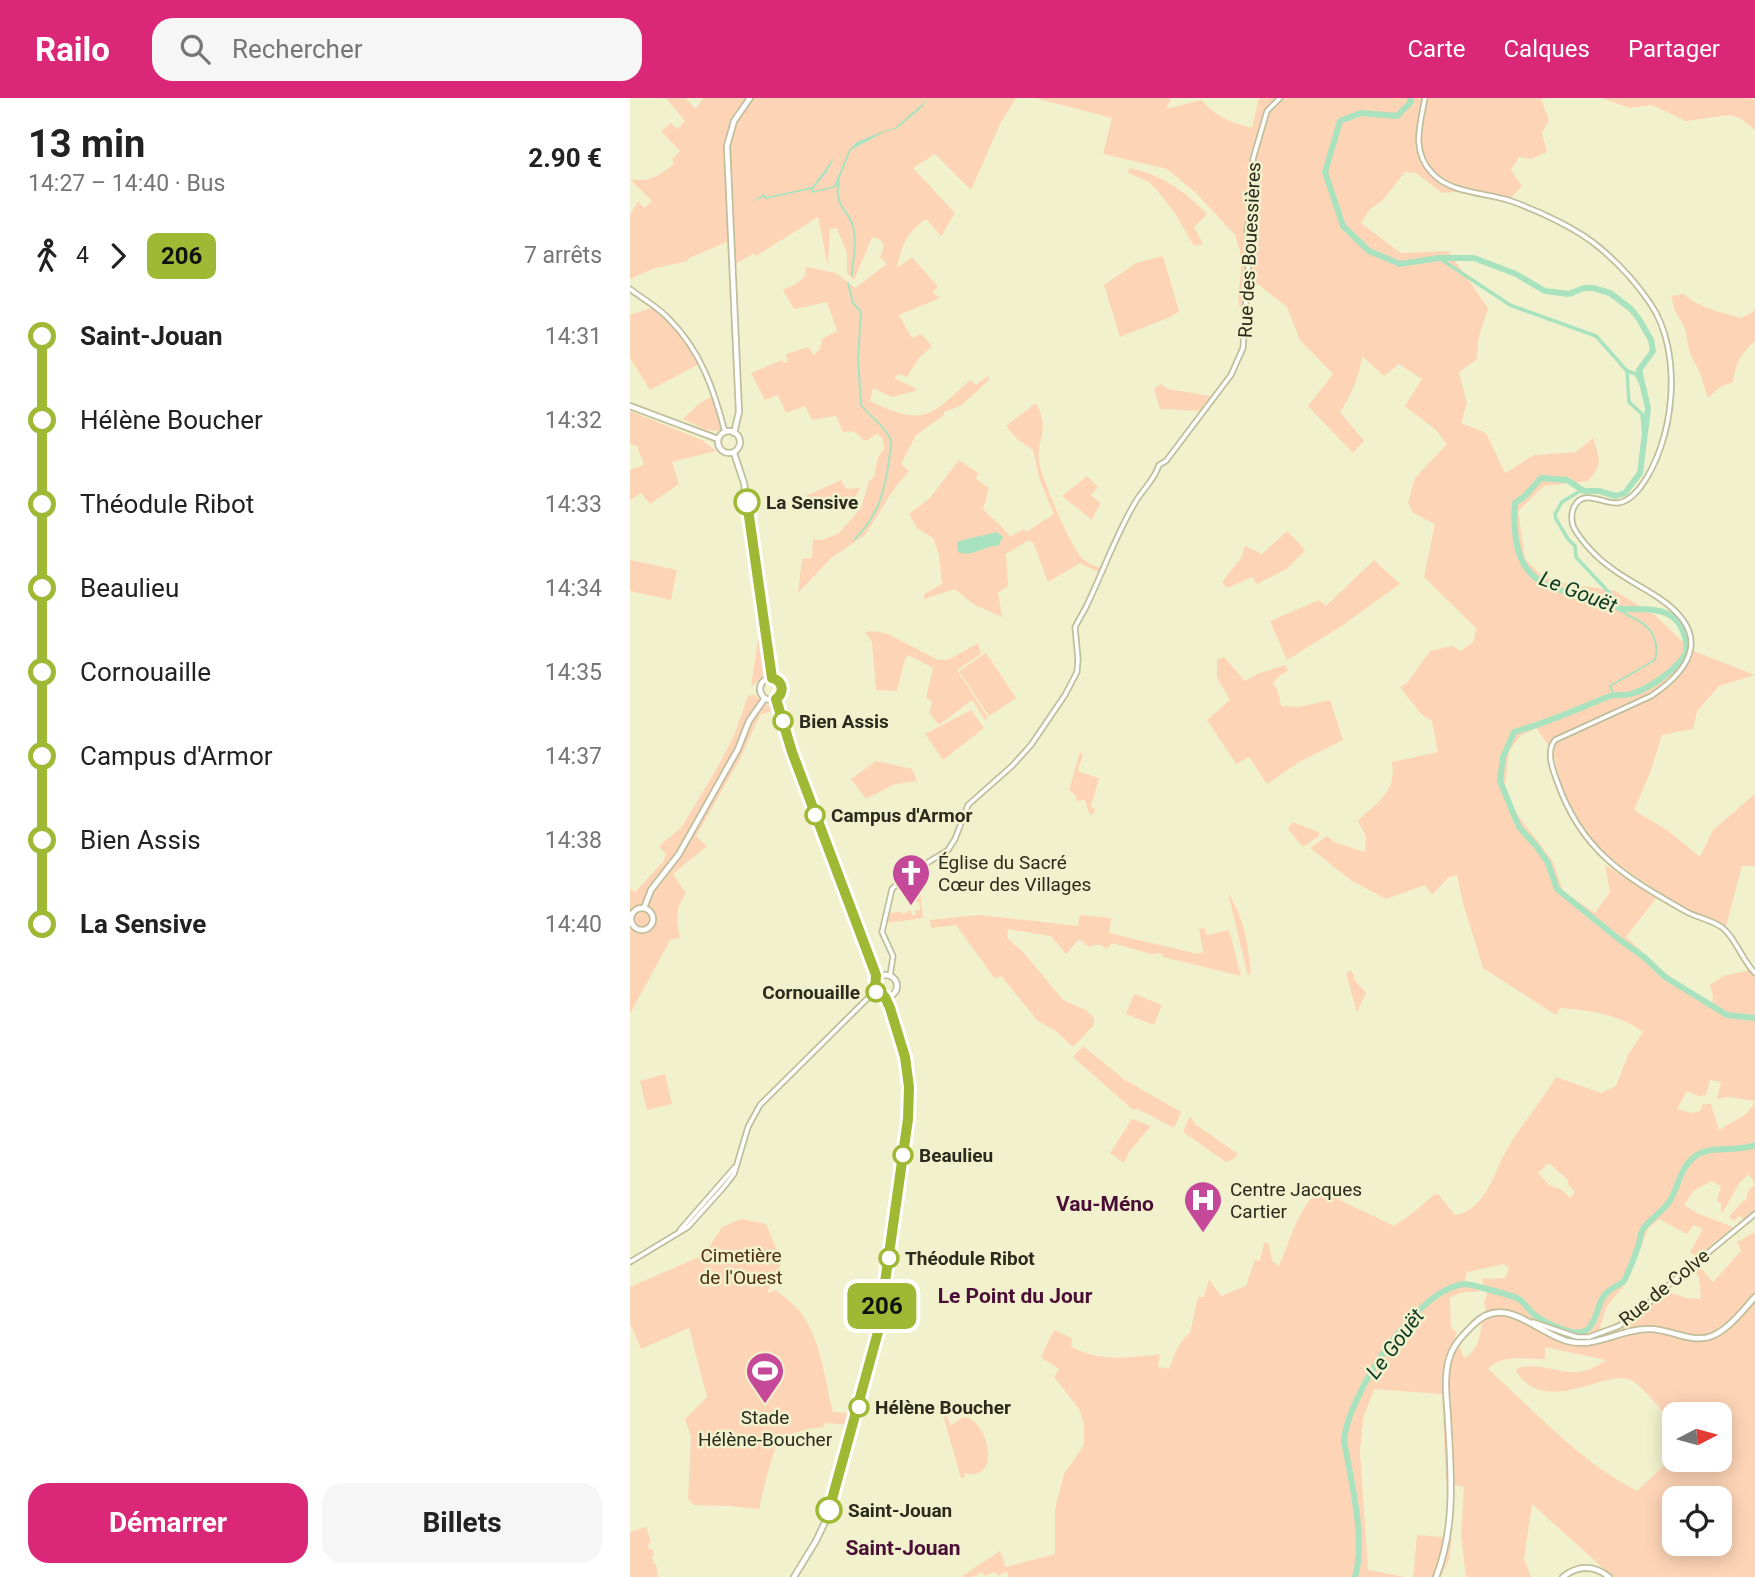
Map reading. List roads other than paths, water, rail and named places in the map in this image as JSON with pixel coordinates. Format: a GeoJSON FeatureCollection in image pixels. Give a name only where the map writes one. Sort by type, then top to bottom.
{"type":"FeatureCollection","features":[{"type":"Feature","properties":{"kind":"main road"},"geometry":{"type":"LineString","coordinates":[[734,453],[740,442],[734,433],[739,412],[727,156],[729,133],[740,109],[750,98]]}},
{"type":"Feature","properties":{"kind":"main road"},"geometry":{"type":"LineString","coordinates":[[630,405],[718,439]]}},
{"type":"Feature","properties":{"kind":"main road"},"geometry":{"type":"LineString","coordinates":[[734,433],[725,432],[718,439],[722,452],[734,453]]}},
{"type":"Feature","properties":{"kind":"main road"},"geometry":{"type":"LineString","coordinates":[[734,453],[744,483],[772,678]]}},
{"type":"Feature","properties":{"kind":"main road"},"geometry":{"type":"LineString","coordinates":[[765,698],[761,685],[772,678],[780,682],[782,688],[776,699]]}},
{"type":"Feature","properties":{"kind":"main road"},"geometry":{"type":"LineString","coordinates":[[765,698],[776,699]]}},
{"type":"Feature","properties":{"kind":"main road"},"geometry":{"type":"LineString","coordinates":[[645,908],[651,890],[678,854],[765,698]]}},
{"type":"Feature","properties":{"kind":"main road"},"geometry":{"type":"LineString","coordinates":[[776,699],[792,752],[877,978]]}},
{"type":"Feature","properties":{"kind":"main road"},"geometry":{"type":"LineString","coordinates":[[637,908],[645,908],[652,915],[650,926],[640,930],[632,928],[630,919],[637,908]]}},
{"type":"Feature","properties":{"kind":"main road"},"geometry":{"type":"LineString","coordinates":[[794,1577],[816,1541],[829,1510],[873,1353],[888,1266],[909,1097],[905,1057],[885,997],[875,991],[877,978],[883,975],[895,980],[897,987],[894,994],[885,997]]}},
{"type":"Feature","properties":{"kind":"main road"},"geometry":{"type":"LineString","coordinates":[[1436,1577],[1446,1546],[1450,1511],[1451,1472],[1446,1383],[1451,1355],[1455,1345],[1483,1316],[1502,1311],[1567,1341],[1601,1341],[1638,1329],[1666,1330],[1692,1338],[1707,1338],[1726,1327],[1755,1297]]}},
{"type":"Feature","properties":{"kind":"main road"},"geometry":{"type":"LineString","coordinates":[[1563,1577],[1576,1569],[1586,1567],[1600,1570],[1609,1577]]}},
{"type":"Feature","properties":{"kind":"street","name":"Rue des Bouessières"},"geometry":{"type":"LineString","coordinates":[[890,976],[893,956],[882,932],[892,889],[901,879],[948,850],[968,805],[1023,756],[1065,695],[1078,664],[1075,638],[1077,622],[1136,502],[1156,476],[1159,464],[1166,461],[1231,375],[1243,348],[1249,254],[1247,229],[1254,202],[1253,159],[1267,111],[1280,98]]}},
{"type":"Feature","properties":{"kind":"street"},"geometry":{"type":"LineString","coordinates":[[1424,98],[1418,126],[1418,144],[1424,163],[1432,174],[1452,186],[1509,200],[1586,237],[1601,248],[1650,303],[1662,329],[1670,355],[1671,393],[1665,430],[1650,473],[1626,501],[1618,503],[1589,498],[1578,502],[1573,512],[1574,527],[1601,560],[1677,611],[1691,638],[1691,651],[1684,665],[1657,692],[1555,740],[1550,753],[1555,775],[1575,822],[1600,855],[1677,906],[1724,929],[1755,973]]}},
{"type":"Feature","properties":{"kind":"street"},"geometry":{"type":"LineString","coordinates":[[630,289],[668,317],[692,348],[708,377],[725,432]]}},
{"type":"Feature","properties":{"kind":"street"},"geometry":{"type":"LineString","coordinates":[[630,1262],[678,1232],[720,1186],[738,1163],[751,1121],[760,1105],[875,991]]}},
{"type":"Feature","properties":{"kind":"street","name":"Rue de Colve"},"geometry":{"type":"LineString","coordinates":[[1525,1321],[1577,1337],[1589,1337],[1619,1326],[1637,1314],[1755,1214]]}},
{"type":"Feature","properties":{"kind":"waterway","name":"Le Gouët"},"geometry":{"type":"LineString","coordinates":[[1410,98],[1411,102],[1397,116],[1361,113],[1340,121],[1325,172],[1343,226],[1369,251],[1400,264],[1439,258],[1474,258],[1516,274],[1545,291],[1569,294],[1584,288],[1593,288],[1610,293],[1631,309],[1639,319],[1651,340],[1653,351],[1639,370],[1648,408],[1640,473],[1625,493],[1616,496],[1599,491],[1584,491],[1567,480],[1541,478],[1515,503],[1515,530],[1522,560],[1528,571],[1537,579],[1559,590],[1609,603],[1620,609],[1645,609],[1666,613],[1681,626],[1687,652],[1670,672],[1639,691],[1610,696],[1514,732],[1503,757],[1500,781],[1519,827],[1548,863],[1557,889],[1644,957],[1665,977],[1727,1015],[1755,1018]]}},
{"type":"Feature","properties":{"kind":"waterway"},"geometry":{"type":"LineString","coordinates":[[839,181],[838,198],[854,231],[852,275]]}},
{"type":"Feature","properties":{"kind":"waterway"},"geometry":{"type":"LineString","coordinates":[[1439,258],[1510,305],[1596,336],[1627,371],[1636,374],[1645,392]]}},
{"type":"Feature","properties":{"kind":"waterway"},"geometry":{"type":"LineString","coordinates":[[848,283],[853,303],[861,312],[858,358],[861,405],[884,429],[891,443],[879,503],[855,539]]}},
{"type":"Feature","properties":{"kind":"waterway"},"geometry":{"type":"LineString","coordinates":[[1627,371],[1629,402],[1642,414],[1644,437]]}},
{"type":"Feature","properties":{"kind":"waterway"},"geometry":{"type":"LineString","coordinates":[[1582,490],[1562,502],[1555,514],[1556,519],[1575,546],[1576,557],[1615,599],[1615,605]]}},
{"type":"Feature","properties":{"kind":"waterway"},"geometry":{"type":"LineString","coordinates":[[1614,695],[1610,686],[1655,660],[1656,654],[1656,643],[1648,628],[1620,609]]}},
{"type":"Feature","properties":{"kind":"waterway","name":"Le Gouët"},"geometry":{"type":"LineString","coordinates":[[1355,1577],[1358,1528],[1344,1441],[1357,1398],[1388,1347],[1407,1323],[1427,1303],[1447,1290],[1466,1284],[1517,1298],[1536,1316],[1560,1328],[1573,1332],[1585,1331],[1593,1321],[1605,1294],[1625,1279],[1643,1229],[1669,1202],[1689,1162],[1700,1153],[1755,1145]]}},
{"type":"Feature","properties":{"kind":"place","name":"La Sensive"},"geometry":{"type":"Point","coordinates":[747,502]}},
{"type":"Feature","properties":{"kind":"place","name":"Bien Assis"},"geometry":{"type":"Point","coordinates":[783,721]}},
{"type":"Feature","properties":{"kind":"place","name":"Campus d'Armor"},"geometry":{"type":"Point","coordinates":[815,815]}},
{"type":"Feature","properties":{"kind":"place","name":"Église du Sacré Cœur des Villages"},"geometry":{"type":"Point","coordinates":[911,907]}},
{"type":"Feature","properties":{"kind":"place","name":"Cornouaille"},"geometry":{"type":"Point","coordinates":[876,992]}},
{"type":"Feature","properties":{"kind":"place","name":"Beaulieu"},"geometry":{"type":"Point","coordinates":[903,1155]}},
{"type":"Feature","properties":{"kind":"place","name":"Centre Jacques Cartier"},"geometry":{"type":"Point","coordinates":[1203,1234]}},
{"type":"Feature","properties":{"kind":"place","name":"Théodule Ribot"},"geometry":{"type":"Point","coordinates":[889,1258]}},
{"type":"Feature","properties":{"kind":"place","name":"Stade Hélène-Boucher"},"geometry":{"type":"Point","coordinates":[765,1405]}},
{"type":"Feature","properties":{"kind":"place","name":"Hélène Boucher"},"geometry":{"type":"Point","coordinates":[859,1407]}},
{"type":"Feature","properties":{"kind":"place","name":"Saint-Jouan"},"geometry":{"type":"Point","coordinates":[829,1510]}},
{"type":"Feature","properties":{"kind":"district","name":"Vau-Méno"},"geometry":{"type":"Point","coordinates":[1105,1204]}},
{"type":"Feature","properties":{"kind":"district","name":"Le Point du Jour"},"geometry":{"type":"Point","coordinates":[1015,1296]}},
{"type":"Feature","properties":{"kind":"district","name":"Saint-Jouan"},"geometry":{"type":"Point","coordinates":[903,1548]}},
{"type":"Feature","properties":{"kind":"park label","name":"Cimetière de l'Ouest"},"geometry":{"type":"Point","coordinates":[741,1266]}}]}
